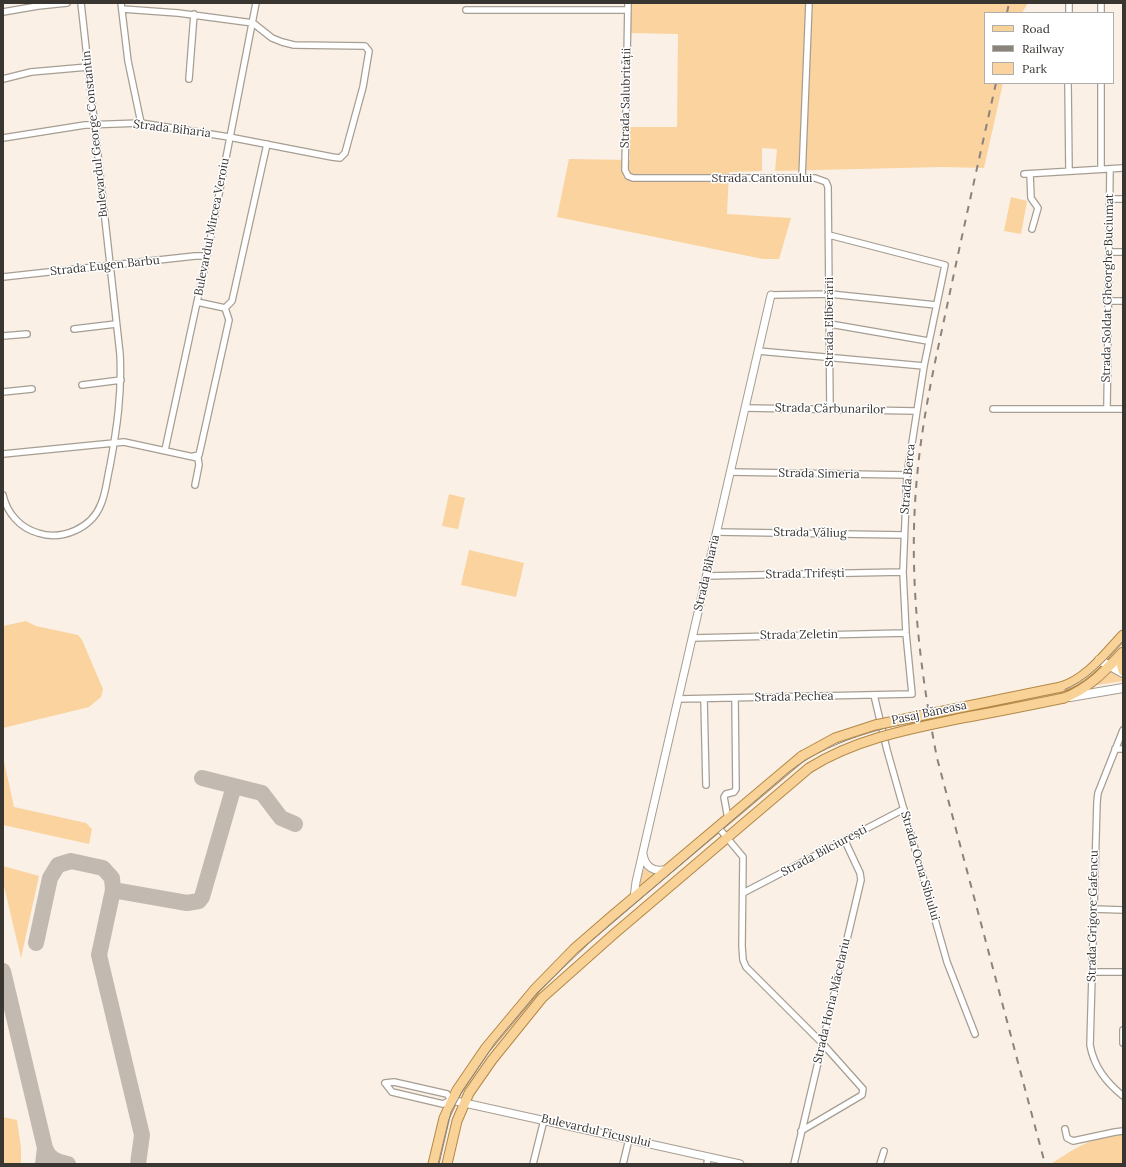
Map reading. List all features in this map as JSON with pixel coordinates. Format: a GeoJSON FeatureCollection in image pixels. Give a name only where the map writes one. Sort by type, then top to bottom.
{"type":"FeatureCollection","features":[{"type":"Feature","properties":{"kind":"main road","name":"Pasaj Băneasa"},"geometry":{"type":"LineString","coordinates":[[433,1164],[444,1118],[451,1100],[485,1049],[535,989],[574,949],[802,756],[835,738],[870,726],[1061,687],[1076,680],[1099,660],[1123,635]]}},
{"type":"Feature","properties":{"kind":"main road","name":"Pasaj Băneasa"},"geometry":{"type":"LineString","coordinates":[[447,1164],[457,1121],[464,1102],[492,1060],[542,998],[609,938],[809,768],[838,752],[878,737],[1064,698],[1087,686],[1122,653]]}},
{"type":"Feature","properties":{"kind":"main road"},"geometry":{"type":"LineString","coordinates":[[1122,653],[1121,663],[1123,672]]}},
{"type":"Feature","properties":{"kind":"main road"},"geometry":{"type":"LineString","coordinates":[[1099,660],[1123,672]]}},
{"type":"Feature","properties":{"kind":"main road"},"geometry":{"type":"LineString","coordinates":[[1064,698],[1123,688]]}},
{"type":"Feature","properties":{"kind":"street"},"geometry":{"type":"LineString","coordinates":[[3,12],[67,3]]}},
{"type":"Feature","properties":{"kind":"street","name":"Bulevardul George Constantin"},"geometry":{"type":"LineString","coordinates":[[3,495],[6,506],[14,519],[33,532],[60,536],[78,530],[94,516],[101,505],[120,412],[121,380],[116,324],[81,3]]}},
{"type":"Feature","properties":{"kind":"street","name":"Bulevardul Mircea Veroiu"},"geometry":{"type":"LineString","coordinates":[[166,450],[207,256],[256,3]]}},
{"type":"Feature","properties":{"kind":"street","name":"Strada Salubrității"},"geometry":{"type":"LineString","coordinates":[[628,3],[625,170],[628,176],[644,179]]}},
{"type":"Feature","properties":{"kind":"street"},"geometry":{"type":"LineString","coordinates":[[802,178],[809,3]]}},
{"type":"Feature","properties":{"kind":"street"},"geometry":{"type":"LineString","coordinates":[[141,124],[129,67],[121,6],[194,14],[253,23]]}},
{"type":"Feature","properties":{"kind":"street"},"geometry":{"type":"LineString","coordinates":[[466,10],[628,10]]}},
{"type":"Feature","properties":{"kind":"street"},"geometry":{"type":"LineString","coordinates":[[189,78],[194,14]]}},
{"type":"Feature","properties":{"kind":"street","name":"Strada Biharia"},"geometry":{"type":"LineString","coordinates":[[3,138],[93,124],[141,124],[229,137],[340,158],[347,150],[363,87],[369,51],[364,46],[294,45],[272,38],[253,23]]}},
{"type":"Feature","properties":{"kind":"street"},"geometry":{"type":"LineString","coordinates":[[3,79],[31,72],[88,67]]}},
{"type":"Feature","properties":{"kind":"street"},"geometry":{"type":"LineString","coordinates":[[1068,84],[1069,171]]}},
{"type":"Feature","properties":{"kind":"street"},"geometry":{"type":"LineString","coordinates":[[1101,84],[1101,169]]}},
{"type":"Feature","properties":{"kind":"street"},"geometry":{"type":"LineString","coordinates":[[224,308],[232,301],[267,144]]}},
{"type":"Feature","properties":{"kind":"street"},"geometry":{"type":"LineString","coordinates":[[1032,229],[1038,208],[1032,198],[1027,174],[1123,168]]}},
{"type":"Feature","properties":{"kind":"street","name":"Strada Soldat Gheorghe Buciumat"},"geometry":{"type":"LineString","coordinates":[[1107,408],[1110,169]]}},
{"type":"Feature","properties":{"kind":"street","name":"Strada Cantonului"},"geometry":{"type":"LineString","coordinates":[[644,179],[821,179],[826,182],[828,187],[829,235]]}},
{"type":"Feature","properties":{"kind":"street"},"geometry":{"type":"LineString","coordinates":[[1110,199],[1123,199]]}},
{"type":"Feature","properties":{"kind":"street","name":"Strada Berca"},"geometry":{"type":"LineString","coordinates":[[829,235],[945,264],[928,341],[907,475],[903,572],[906,633],[912,691],[910,695]]}},
{"type":"Feature","properties":{"kind":"street","name":"Strada Eliberării"},"geometry":{"type":"LineString","coordinates":[[829,235],[830,409]]}},
{"type":"Feature","properties":{"kind":"street"},"geometry":{"type":"LineString","coordinates":[[1109,252],[1123,252]]}},
{"type":"Feature","properties":{"kind":"street","name":"Strada Eugen Barbu"},"geometry":{"type":"LineString","coordinates":[[3,277],[195,256],[207,256]]}},
{"type":"Feature","properties":{"kind":"street"},"geometry":{"type":"LineString","coordinates":[[771,295],[830,294],[936,305]]}},
{"type":"Feature","properties":{"kind":"street","name":"Strada Biharia"},"geometry":{"type":"LineString","coordinates":[[634,898],[634,888],[771,295]]}},
{"type":"Feature","properties":{"kind":"street"},"geometry":{"type":"LineString","coordinates":[[1108,301],[1123,301]]}},
{"type":"Feature","properties":{"kind":"street"},"geometry":{"type":"LineString","coordinates":[[197,302],[224,308]]}},
{"type":"Feature","properties":{"kind":"street"},"geometry":{"type":"LineString","coordinates":[[3,454],[124,442],[194,456],[199,455],[229,320],[224,308]]}},
{"type":"Feature","properties":{"kind":"street"},"geometry":{"type":"LineString","coordinates":[[74,329],[116,324]]}},
{"type":"Feature","properties":{"kind":"street"},"geometry":{"type":"LineString","coordinates":[[830,324],[928,341]]}},
{"type":"Feature","properties":{"kind":"street"},"geometry":{"type":"LineString","coordinates":[[3,336],[27,334]]}},
{"type":"Feature","properties":{"kind":"street"},"geometry":{"type":"LineString","coordinates":[[758,351],[924,366]]}},
{"type":"Feature","properties":{"kind":"street"},"geometry":{"type":"LineString","coordinates":[[82,384],[121,380]]}},
{"type":"Feature","properties":{"kind":"street"},"geometry":{"type":"LineString","coordinates":[[3,392],[32,389]]}},
{"type":"Feature","properties":{"kind":"street","name":"Strada Cărbunarilor"},"geometry":{"type":"LineString","coordinates":[[745,408],[916,411]]}},
{"type":"Feature","properties":{"kind":"street"},"geometry":{"type":"LineString","coordinates":[[993,409],[1123,409]]}},
{"type":"Feature","properties":{"kind":"street"},"geometry":{"type":"LineString","coordinates":[[194,456],[199,461],[195,485]]}},
{"type":"Feature","properties":{"kind":"street","name":"Strada Simeria"},"geometry":{"type":"LineString","coordinates":[[730,472],[907,475]]}},
{"type":"Feature","properties":{"kind":"street","name":"Strada Văliug"},"geometry":{"type":"LineString","coordinates":[[716,532],[904,535]]}},
{"type":"Feature","properties":{"kind":"street","name":"Strada Trifești"},"geometry":{"type":"LineString","coordinates":[[706,576],[903,572]]}},
{"type":"Feature","properties":{"kind":"street","name":"Strada Zeletin"},"geometry":{"type":"LineString","coordinates":[[692,638],[906,633]]}},
{"type":"Feature","properties":{"kind":"street","name":"Strada Pechea"},"geometry":{"type":"LineString","coordinates":[[678,699],[910,695]]}},
{"type":"Feature","properties":{"kind":"street","name":"Strada Ocna Sibiului"},"geometry":{"type":"LineString","coordinates":[[874,696],[947,962],[975,1034]]}},
{"type":"Feature","properties":{"kind":"street"},"geometry":{"type":"LineString","coordinates":[[728,819],[724,797],[726,794],[734,792],[736,789],[735,698]]}},
{"type":"Feature","properties":{"kind":"street"},"geometry":{"type":"LineString","coordinates":[[704,699],[706,785]]}},
{"type":"Feature","properties":{"kind":"street","name":"Strada Grigore Gafencu"},"geometry":{"type":"LineString","coordinates":[[1123,730],[1114,749],[1098,793],[1097,802],[1090,1045],[1092,1055],[1102,1075],[1123,1096]]}},
{"type":"Feature","properties":{"kind":"street"},"geometry":{"type":"LineString","coordinates":[[1114,749],[1123,750]]}},
{"type":"Feature","properties":{"kind":"street","name":"Strada Bilciurești"},"geometry":{"type":"LineString","coordinates":[[743,893],[904,808]]}},
{"type":"Feature","properties":{"kind":"street"},"geometry":{"type":"LineString","coordinates":[[718,827],[743,857],[742,946],[743,960],[746,967],[822,1043],[864,1092],[801,1131]]}},
{"type":"Feature","properties":{"kind":"street","name":"Strada Horia Măcelariu"},"geometry":{"type":"LineString","coordinates":[[794,1164],[861,880],[860,874],[844,841]]}},
{"type":"Feature","properties":{"kind":"street"},"geometry":{"type":"LineString","coordinates":[[643,850],[644,861],[648,867],[658,871],[668,869]]}},
{"type":"Feature","properties":{"kind":"street"},"geometry":{"type":"LineString","coordinates":[[1093,910],[1123,910]]}},
{"type":"Feature","properties":{"kind":"street"},"geometry":{"type":"LineString","coordinates":[[1092,972],[1123,972]]}},
{"type":"Feature","properties":{"kind":"street"},"geometry":{"type":"LineString","coordinates":[[1123,1030],[1123,1043]]}},
{"type":"Feature","properties":{"kind":"street","name":"Bulevardul Ficusului"},"geometry":{"type":"LineString","coordinates":[[451,1100],[447,1094],[394,1082],[385,1083],[392,1092],[443,1104],[451,1100],[464,1102],[629,1139],[708,1160],[740,1164]]}},
{"type":"Feature","properties":{"kind":"street"},"geometry":{"type":"LineString","coordinates":[[533,1164],[544,1120]]}},
{"type":"Feature","properties":{"kind":"street"},"geometry":{"type":"LineString","coordinates":[[1065,1129],[1067,1138],[1073,1141],[1123,1131]]}},
{"type":"Feature","properties":{"kind":"street"},"geometry":{"type":"LineString","coordinates":[[623,1164],[629,1139]]}},
{"type":"Feature","properties":{"kind":"street"},"geometry":{"type":"LineString","coordinates":[[880,1164],[884,1151]]}},
{"type":"Feature","properties":{"kind":"green space"},"geometry":{"type":"Polygon","coordinates":[[[632,3],[1028,3],[1023,12],[984,12],[984,84],[1003,84],[984,168],[942,167],[775,171],[777,149],[762,148],[762,171],[729,172],[727,214],[791,218],[779,259],[763,259],[557,217],[569,159],[630,160],[629,127],[677,127],[678,34],[630,33],[632,3]]]}},
{"type":"Feature","properties":{"kind":"green space"},"geometry":{"type":"Polygon","coordinates":[[[1011,197],[1027,201],[1021,234],[1004,231],[1011,197]]]}},
{"type":"Feature","properties":{"kind":"green space"},"geometry":{"type":"Polygon","coordinates":[[[449,494],[465,498],[458,529],[442,526],[449,494]]]}},
{"type":"Feature","properties":{"kind":"green space"},"geometry":{"type":"Polygon","coordinates":[[[469,550],[524,563],[516,597],[461,585],[469,550]]]}},
{"type":"Feature","properties":{"kind":"green space"},"geometry":{"type":"Polygon","coordinates":[[[26,621],[36,626],[78,635],[82,640],[103,689],[101,697],[89,707],[3,728],[3,626],[26,621]]]}},
{"type":"Feature","properties":{"kind":"green space"},"geometry":{"type":"Polygon","coordinates":[[[1111,671],[1123,678],[1123,681],[1097,685],[1111,671]]]}},
{"type":"Feature","properties":{"kind":"green space"},"geometry":{"type":"Polygon","coordinates":[[[3,757],[14,807],[86,823],[92,829],[89,844],[3,825],[3,757]]]}},
{"type":"Feature","properties":{"kind":"green space"},"geometry":{"type":"Polygon","coordinates":[[[3,866],[39,876],[21,958],[3,882],[3,866]]]}},
{"type":"Feature","properties":{"kind":"green space"},"geometry":{"type":"Polygon","coordinates":[[[644,869],[655,875],[639,888],[638,886],[642,871],[644,869]]]}},
{"type":"Feature","properties":{"kind":"green space"},"geometry":{"type":"Polygon","coordinates":[[[3,1117],[17,1120],[21,1148],[21,1164],[3,1164],[3,1117]]]}},
{"type":"Feature","properties":{"kind":"green space"},"geometry":{"type":"Polygon","coordinates":[[[1123,1133],[1123,1164],[1051,1164],[1068,1153],[1094,1140],[1123,1133]]]}},
{"type":"Feature","properties":{"kind":"taxiway"},"geometry":{"type":"LineString","coordinates":[[113,890],[187,903],[199,901],[202,897],[234,786],[202,778]]}},
{"type":"Feature","properties":{"kind":"taxiway"},"geometry":{"type":"LineString","coordinates":[[234,786],[262,793],[281,818],[295,824]]}},
{"type":"Feature","properties":{"kind":"taxiway"},"geometry":{"type":"LineString","coordinates":[[36,943],[50,878],[58,865],[71,861],[103,868],[112,878],[113,890],[99,955],[142,1135],[138,1164]]}},
{"type":"Feature","properties":{"kind":"taxiway"},"geometry":{"type":"LineString","coordinates":[[3,971],[45,1148],[43,1164]]}},
{"type":"Feature","properties":{"kind":"taxiway"},"geometry":{"type":"LineString","coordinates":[[45,1148],[51,1157],[68,1164]]}},
{"type":"Feature","properties":{"kind":"tram line"},"geometry":{"type":"LineString","coordinates":[[439,1164],[451,1112],[462,1092],[495,1043],[537,993],[589,943],[790,771],[827,748],[868,733],[911,722],[1061,691],[1071,687],[1087,676],[1123,641]]}},
{"type":"Feature","properties":{"kind":"railway"},"geometry":{"type":"LineString","coordinates":[[1007,12],[1009,3]]}},
{"type":"Feature","properties":{"kind":"railway"},"geometry":{"type":"LineString","coordinates":[[996,84],[964,226],[925,414],[917,477],[914,548],[915,583],[920,653],[937,758],[1045,1164]]}}]}
